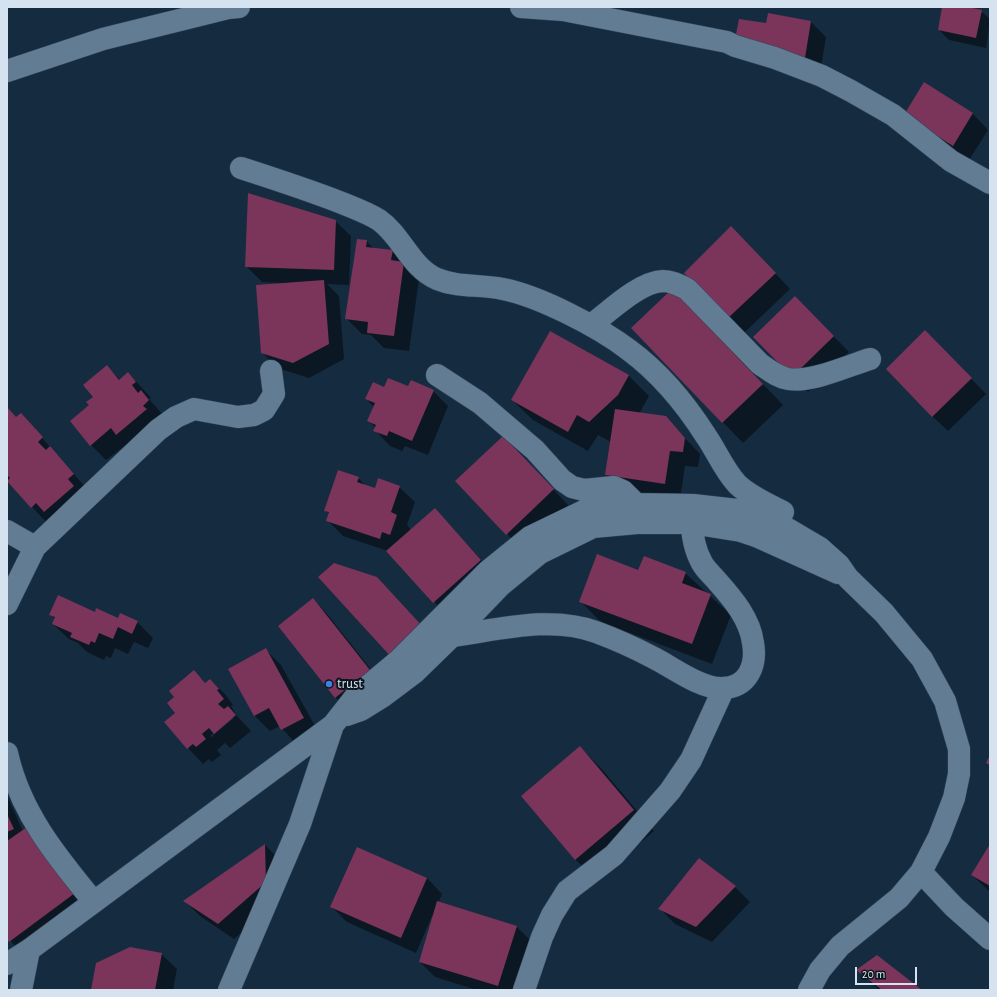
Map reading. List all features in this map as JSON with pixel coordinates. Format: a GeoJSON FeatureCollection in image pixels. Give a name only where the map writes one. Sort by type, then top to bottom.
{"type":"FeatureCollection","features":[{"type":"Feature","properties":{"kind":"street"},"geometry":{"type":"LineString","coordinates":[[7,71],[103,40],[228,8],[239,7]]}},
{"type":"Feature","properties":{"kind":"street"},"geometry":{"type":"LineString","coordinates":[[521,7],[563,10],[727,42],[775,58],[822,76],[852,91],[893,115],[951,162],[990,183]]}},
{"type":"Feature","properties":{"kind":"street"},"geometry":{"type":"LineString","coordinates":[[241,168],[299,186],[378,220],[392,232],[414,261],[426,273],[436,278],[454,285],[502,289],[518,293],[591,325],[628,349],[660,376],[699,425],[724,468],[738,485],[759,499],[805,523],[815,531],[820,548]]}},
{"type":"Feature","properties":{"kind":"street"},"geometry":{"type":"LineString","coordinates":[[591,325],[634,292],[663,281],[676,284],[687,289],[760,364],[774,374],[788,379],[802,379],[870,359]]}},
{"type":"Feature","properties":{"kind":"street"},"geometry":{"type":"LineString","coordinates":[[7,604],[35,547],[158,430],[176,417],[194,409],[238,417],[254,415],[264,410],[270,403],[274,394],[271,371]]}},
{"type":"Feature","properties":{"kind":"street"},"geometry":{"type":"LineString","coordinates":[[437,375],[486,409],[535,450],[567,483],[584,490],[614,487],[623,491],[636,504]]}},
{"type":"Feature","properties":{"kind":"street"},"geometry":{"type":"LineString","coordinates":[[229,990],[300,824],[337,721],[355,697],[398,661],[488,571],[530,537],[588,509],[636,504],[692,514],[756,536],[848,578]]}},
{"type":"Feature","properties":{"kind":"street"},"geometry":{"type":"LineString","coordinates":[[7,964],[29,950],[337,721],[361,710],[382,697],[414,673],[501,585],[540,553],[593,527],[637,523],[692,514],[736,509],[763,516],[820,548],[839,565],[848,578],[884,613],[922,659],[945,701],[953,723],[959,748],[959,774],[954,798],[939,837],[921,872],[899,898],[840,946],[820,970],[809,990]]}},
{"type":"Feature","properties":{"kind":"street"},"geometry":{"type":"LineString","coordinates":[[452,636],[514,627],[564,625],[594,631],[653,657],[699,682],[724,688],[740,682],[749,674],[754,661],[753,641],[743,615],[731,596],[702,564],[695,543],[692,514]]}},
{"type":"Feature","properties":{"kind":"street"},"geometry":{"type":"LineString","coordinates":[[7,531],[35,547]]}},
{"type":"Feature","properties":{"kind":"street"},"geometry":{"type":"LineString","coordinates":[[524,990],[542,937],[552,915],[567,891],[614,855],[665,797],[690,760],[724,688]]}},
{"type":"Feature","properties":{"kind":"street"},"geometry":{"type":"LineString","coordinates":[[7,753],[10,768],[24,803],[37,829],[94,902]]}},
{"type":"Feature","properties":{"kind":"street"},"geometry":{"type":"LineString","coordinates":[[921,872],[954,907],[990,939]]}},
{"type":"Feature","properties":{"kind":"street"},"geometry":{"type":"LineString","coordinates":[[21,990],[29,950]]}},
{"type":"Feature","properties":{"kind":"building"},"geometry":{"type":"Polygon","coordinates":[[[942,7],[968,7],[982,10],[976,38],[938,30],[942,7]]]}},
{"type":"Feature","properties":{"kind":"building"},"geometry":{"type":"Polygon","coordinates":[[[768,13],[811,21],[805,58],[735,39],[739,19],[766,23],[768,13]]]}},
{"type":"Feature","properties":{"kind":"building"},"geometry":{"type":"Polygon","coordinates":[[[924,82],[973,113],[953,146],[904,115],[924,82]]]}},
{"type":"Feature","properties":{"kind":"building"},"geometry":{"type":"Polygon","coordinates":[[[248,193],[336,220],[334,270],[245,267],[248,193]]]}},
{"type":"Feature","properties":{"kind":"building"},"geometry":{"type":"Polygon","coordinates":[[[731,226],[776,273],[727,319],[684,273],[731,226]]]}},
{"type":"Feature","properties":{"kind":"building"},"geometry":{"type":"Polygon","coordinates":[[[357,239],[367,240],[366,247],[393,250],[391,260],[404,262],[394,336],[367,333],[368,322],[345,319],[357,239]]]}},
{"type":"Feature","properties":{"kind":"building"},"geometry":{"type":"Polygon","coordinates":[[[324,280],[329,344],[293,363],[261,353],[256,285],[324,280]]]}},
{"type":"Feature","properties":{"kind":"building"},"geometry":{"type":"Polygon","coordinates":[[[672,289],[763,384],[722,423],[631,328],[672,289]]]}},
{"type":"Feature","properties":{"kind":"building"},"geometry":{"type":"Polygon","coordinates":[[[795,296],[834,336],[792,377],[753,337],[795,296]]]}},
{"type":"Feature","properties":{"kind":"building"},"geometry":{"type":"Polygon","coordinates":[[[925,330],[972,378],[932,417],[886,369],[925,330]]]}},
{"type":"Feature","properties":{"kind":"building"},"geometry":{"type":"Polygon","coordinates":[[[550,331],[629,375],[618,395],[589,422],[577,415],[568,432],[511,400],[550,331]]]}},
{"type":"Feature","properties":{"kind":"building"},"geometry":{"type":"Polygon","coordinates":[[[107,365],[119,380],[128,372],[136,382],[132,385],[138,393],[141,390],[149,400],[143,406],[147,409],[116,435],[111,428],[90,446],[70,421],[89,405],[86,402],[93,397],[83,385],[107,365]]]}},
{"type":"Feature","properties":{"kind":"building"},"geometry":{"type":"Polygon","coordinates":[[[388,378],[408,386],[411,380],[434,390],[412,441],[389,431],[387,436],[373,431],[376,425],[367,421],[375,403],[365,399],[373,382],[384,387],[388,378]]]}},
{"type":"Feature","properties":{"kind":"building"},"geometry":{"type":"Polygon","coordinates":[[[7,407],[16,417],[21,413],[43,437],[38,442],[46,450],[50,446],[74,474],[68,479],[74,486],[44,512],[36,503],[31,508],[7,481],[10,478],[7,475],[7,407]]]}},
{"type":"Feature","properties":{"kind":"building"},"geometry":{"type":"Polygon","coordinates":[[[615,409],[666,416],[685,438],[683,452],[670,451],[665,484],[605,475],[615,409]]]}},
{"type":"Feature","properties":{"kind":"building"},"geometry":{"type":"Polygon","coordinates":[[[503,436],[554,489],[506,535],[455,481],[503,436]]]}},
{"type":"Feature","properties":{"kind":"building"},"geometry":{"type":"Polygon","coordinates":[[[338,470],[359,477],[357,482],[375,488],[378,478],[400,486],[391,512],[397,515],[390,535],[382,532],[380,539],[326,521],[329,512],[324,511],[338,470]]]}},
{"type":"Feature","properties":{"kind":"building"},"geometry":{"type":"Polygon","coordinates":[[[435,508],[481,560],[433,603],[386,551],[435,508]]]}},
{"type":"Feature","properties":{"kind":"building"},"geometry":{"type":"Polygon","coordinates":[[[597,554],[638,570],[644,556],[686,572],[682,583],[711,594],[692,644],[579,602],[597,554]]]}},
{"type":"Feature","properties":{"kind":"building"},"geometry":{"type":"Polygon","coordinates":[[[334,563],[377,577],[424,628],[392,658],[318,577],[334,563]]]}},
{"type":"Feature","properties":{"kind":"building"},"geometry":{"type":"Polygon","coordinates":[[[58,595],[95,612],[96,608],[118,618],[120,613],[138,621],[132,634],[118,627],[113,639],[99,633],[95,643],[91,641],[89,645],[70,637],[72,633],[52,624],[55,617],[49,615],[58,595]]]}},
{"type":"Feature","properties":{"kind":"building"},"geometry":{"type":"Polygon","coordinates":[[[313,598],[370,670],[335,698],[278,626],[313,598]]]}},
{"type":"Feature","properties":{"kind":"building"},"geometry":{"type":"Polygon","coordinates":[[[266,648],[304,718],[281,730],[269,708],[254,716],[228,669],[266,648]]]}},
{"type":"Feature","properties":{"kind":"building"},"geometry":{"type":"Polygon","coordinates":[[[194,670],[205,683],[210,679],[219,689],[217,690],[224,699],[218,704],[224,709],[228,706],[236,715],[214,734],[209,728],[202,734],[206,739],[196,747],[193,744],[187,749],[164,722],[175,713],[167,703],[174,697],[169,691],[194,670]]]}},
{"type":"Feature","properties":{"kind":"building"},"geometry":{"type":"Polygon","coordinates":[[[580,746],[634,810],[575,860],[521,796],[580,746]]]}},
{"type":"Feature","properties":{"kind":"building"},"geometry":{"type":"Polygon","coordinates":[[[990,755],[990,765],[986,763],[990,755]]]}},
{"type":"Feature","properties":{"kind":"building"},"geometry":{"type":"Polygon","coordinates":[[[7,814],[14,829],[7,832],[7,814]]]}},
{"type":"Feature","properties":{"kind":"building"},"geometry":{"type":"Polygon","coordinates":[[[27,827],[75,893],[9,942],[7,939],[7,841],[27,827]]]}},
{"type":"Feature","properties":{"kind":"building"},"geometry":{"type":"Polygon","coordinates":[[[265,844],[266,882],[218,924],[183,901],[265,844]]]}},
{"type":"Feature","properties":{"kind":"building"},"geometry":{"type":"Polygon","coordinates":[[[990,844],[990,886],[971,875],[990,844]]]}},
{"type":"Feature","properties":{"kind":"building"},"geometry":{"type":"Polygon","coordinates":[[[357,847],[427,878],[401,938],[330,907],[357,847]]]}},
{"type":"Feature","properties":{"kind":"building"},"geometry":{"type":"Polygon","coordinates":[[[699,858],[736,886],[696,927],[658,909],[699,858]]]}},
{"type":"Feature","properties":{"kind":"building"},"geometry":{"type":"Polygon","coordinates":[[[437,901],[517,926],[498,986],[419,962],[437,901]]]}},
{"type":"Feature","properties":{"kind":"building"},"geometry":{"type":"Polygon","coordinates":[[[130,947],[162,953],[155,990],[91,990],[96,963],[130,947]]]}},
{"type":"Feature","properties":{"kind":"building"},"geometry":{"type":"Polygon","coordinates":[[[877,955],[922,990],[882,990],[856,970],[877,955]]]}},
{"type":"Feature","properties":{"kind":"place","name":"trust"},"geometry":{"type":"Point","coordinates":[329,684]}}]}
